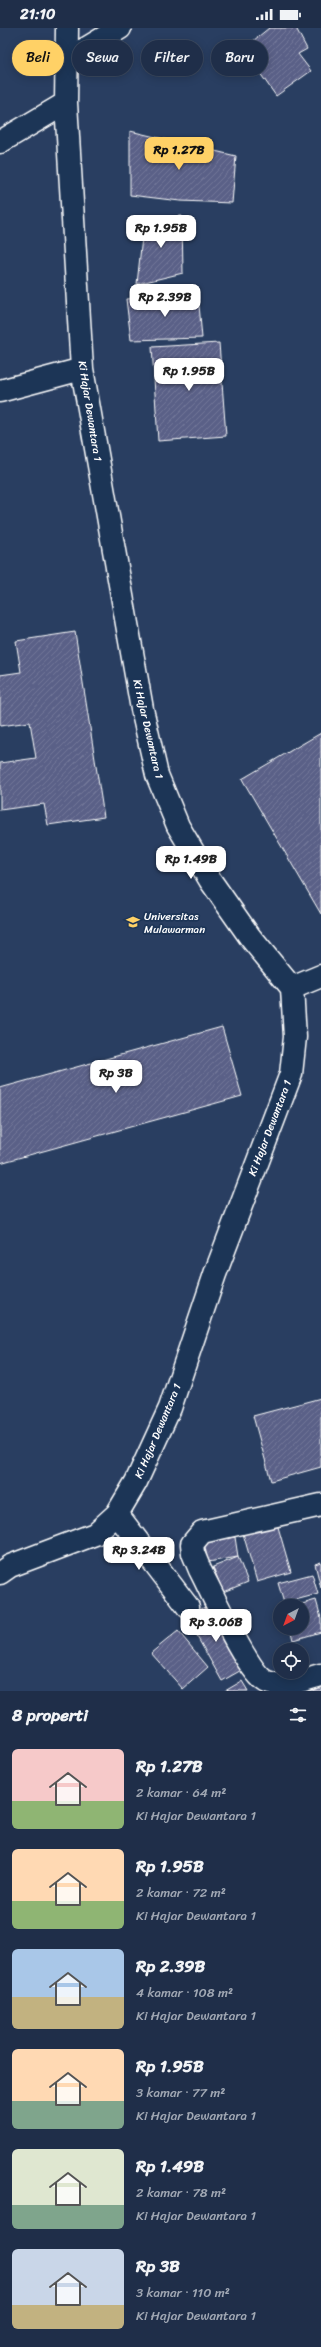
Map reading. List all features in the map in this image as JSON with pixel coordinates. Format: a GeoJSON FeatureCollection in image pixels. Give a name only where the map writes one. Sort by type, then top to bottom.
{"type":"FeatureCollection","features":[{"type":"Feature","properties":{"kind":"street","name":"Ki Hajar Dewantara 1"},"geometry":{"type":"LineString","coordinates":[[3,1569],[95,1534],[117,1514],[136,1482],[170,1408],[218,1267],[291,1074],[295,1037],[292,988],[250,937],[210,880],[178,826],[157,775],[142,709],[82,369],[66,103],[68,28]]}},
{"type":"Feature","properties":{"kind":"street"},"geometry":{"type":"LineString","coordinates":[[67,60],[120,28]]}},
{"type":"Feature","properties":{"kind":"street"},"geometry":{"type":"LineString","coordinates":[[0,142],[66,103]]}},
{"type":"Feature","properties":{"kind":"street"},"geometry":{"type":"LineString","coordinates":[[0,391],[82,369]]}},
{"type":"Feature","properties":{"kind":"street"},"geometry":{"type":"LineString","coordinates":[[292,988],[321,976]]}},
{"type":"Feature","properties":{"kind":"street"},"geometry":{"type":"LineString","coordinates":[[321,1505],[202,1532],[192,1544],[193,1553],[200,1570],[252,1669],[267,1682],[284,1685],[321,1675]]}},
{"type":"Feature","properties":{"kind":"street"},"geometry":{"type":"LineString","coordinates":[[117,1514],[188,1607]]}},
{"type":"Feature","properties":{"kind":"building"},"geometry":{"type":"Polygon","coordinates":[[[269,28],[296,28],[307,49],[298,54],[311,71],[276,96],[262,76],[268,76],[268,40],[254,40],[269,28]]]}},
{"type":"Feature","properties":{"kind":"building"},"geometry":{"type":"Polygon","coordinates":[[[130,131],[236,156],[232,203],[180,201],[130,195],[130,131]]]}},
{"type":"Feature","properties":{"kind":"building"},"geometry":{"type":"Polygon","coordinates":[[[182,216],[183,273],[137,284],[144,219],[182,216]]]}},
{"type":"Feature","properties":{"kind":"building"},"geometry":{"type":"Polygon","coordinates":[[[198,294],[202,338],[131,340],[126,299],[198,294]]]}},
{"type":"Feature","properties":{"kind":"building"},"geometry":{"type":"Polygon","coordinates":[[[219,343],[226,436],[158,441],[152,347],[219,343]]]}},
{"type":"Feature","properties":{"kind":"building"},"geometry":{"type":"Polygon","coordinates":[[[75,632],[104,817],[48,825],[44,804],[0,810],[0,763],[36,758],[30,722],[0,726],[0,675],[21,672],[16,641],[75,632]]]}},
{"type":"Feature","properties":{"kind":"building"},"geometry":{"type":"Polygon","coordinates":[[[321,733],[321,914],[242,779],[321,733]]]}},
{"type":"Feature","properties":{"kind":"building"},"geometry":{"type":"Polygon","coordinates":[[[222,1027],[242,1096],[0,1163],[0,1088],[222,1027]]]}},
{"type":"Feature","properties":{"kind":"building"},"geometry":{"type":"Polygon","coordinates":[[[321,1398],[321,1467],[271,1481],[253,1416],[321,1398]]]}},
{"type":"Feature","properties":{"kind":"building"},"geometry":{"type":"Polygon","coordinates":[[[276,1520],[291,1572],[257,1582],[242,1530],[276,1520]]]}},
{"type":"Feature","properties":{"kind":"building"},"geometry":{"type":"Polygon","coordinates":[[[235,1537],[238,1557],[208,1562],[204,1542],[235,1537]]]}},
{"type":"Feature","properties":{"kind":"building"},"geometry":{"type":"Polygon","coordinates":[[[238,1557],[248,1582],[223,1592],[213,1567],[238,1557]]]}},
{"type":"Feature","properties":{"kind":"building"},"geometry":{"type":"Polygon","coordinates":[[[321,1562],[321,1588],[315,1564],[321,1562]]]}},
{"type":"Feature","properties":{"kind":"building"},"geometry":{"type":"Polygon","coordinates":[[[312,1574],[318,1594],[299,1599],[283,1599],[278,1583],[312,1574]]]}},
{"type":"Feature","properties":{"kind":"building"},"geometry":{"type":"Polygon","coordinates":[[[316,1600],[321,1618],[321,1632],[293,1640],[292,1635],[309,1635],[309,1602],[316,1600]]]}},
{"type":"Feature","properties":{"kind":"building"},"geometry":{"type":"Polygon","coordinates":[[[209,1605],[245,1668],[222,1681],[186,1617],[209,1605]]]}},
{"type":"Feature","properties":{"kind":"building"},"geometry":{"type":"Polygon","coordinates":[[[178,1631],[208,1667],[183,1689],[151,1653],[178,1631]]]}},
{"type":"Feature","properties":{"kind":"building"},"geometry":{"type":"Polygon","coordinates":[[[242,1681],[248,1691],[225,1691],[242,1681]]]}},
{"type":"Feature","properties":{"kind":"building"},"geometry":{"type":"Polygon","coordinates":[[[321,1681],[321,1691],[313,1691],[312,1683],[321,1681]]]}},
{"type":"Feature","properties":{"kind":"place","name":"Universitas Mulawarman"},"geometry":{"type":"Point","coordinates":[133,922]}}]}
